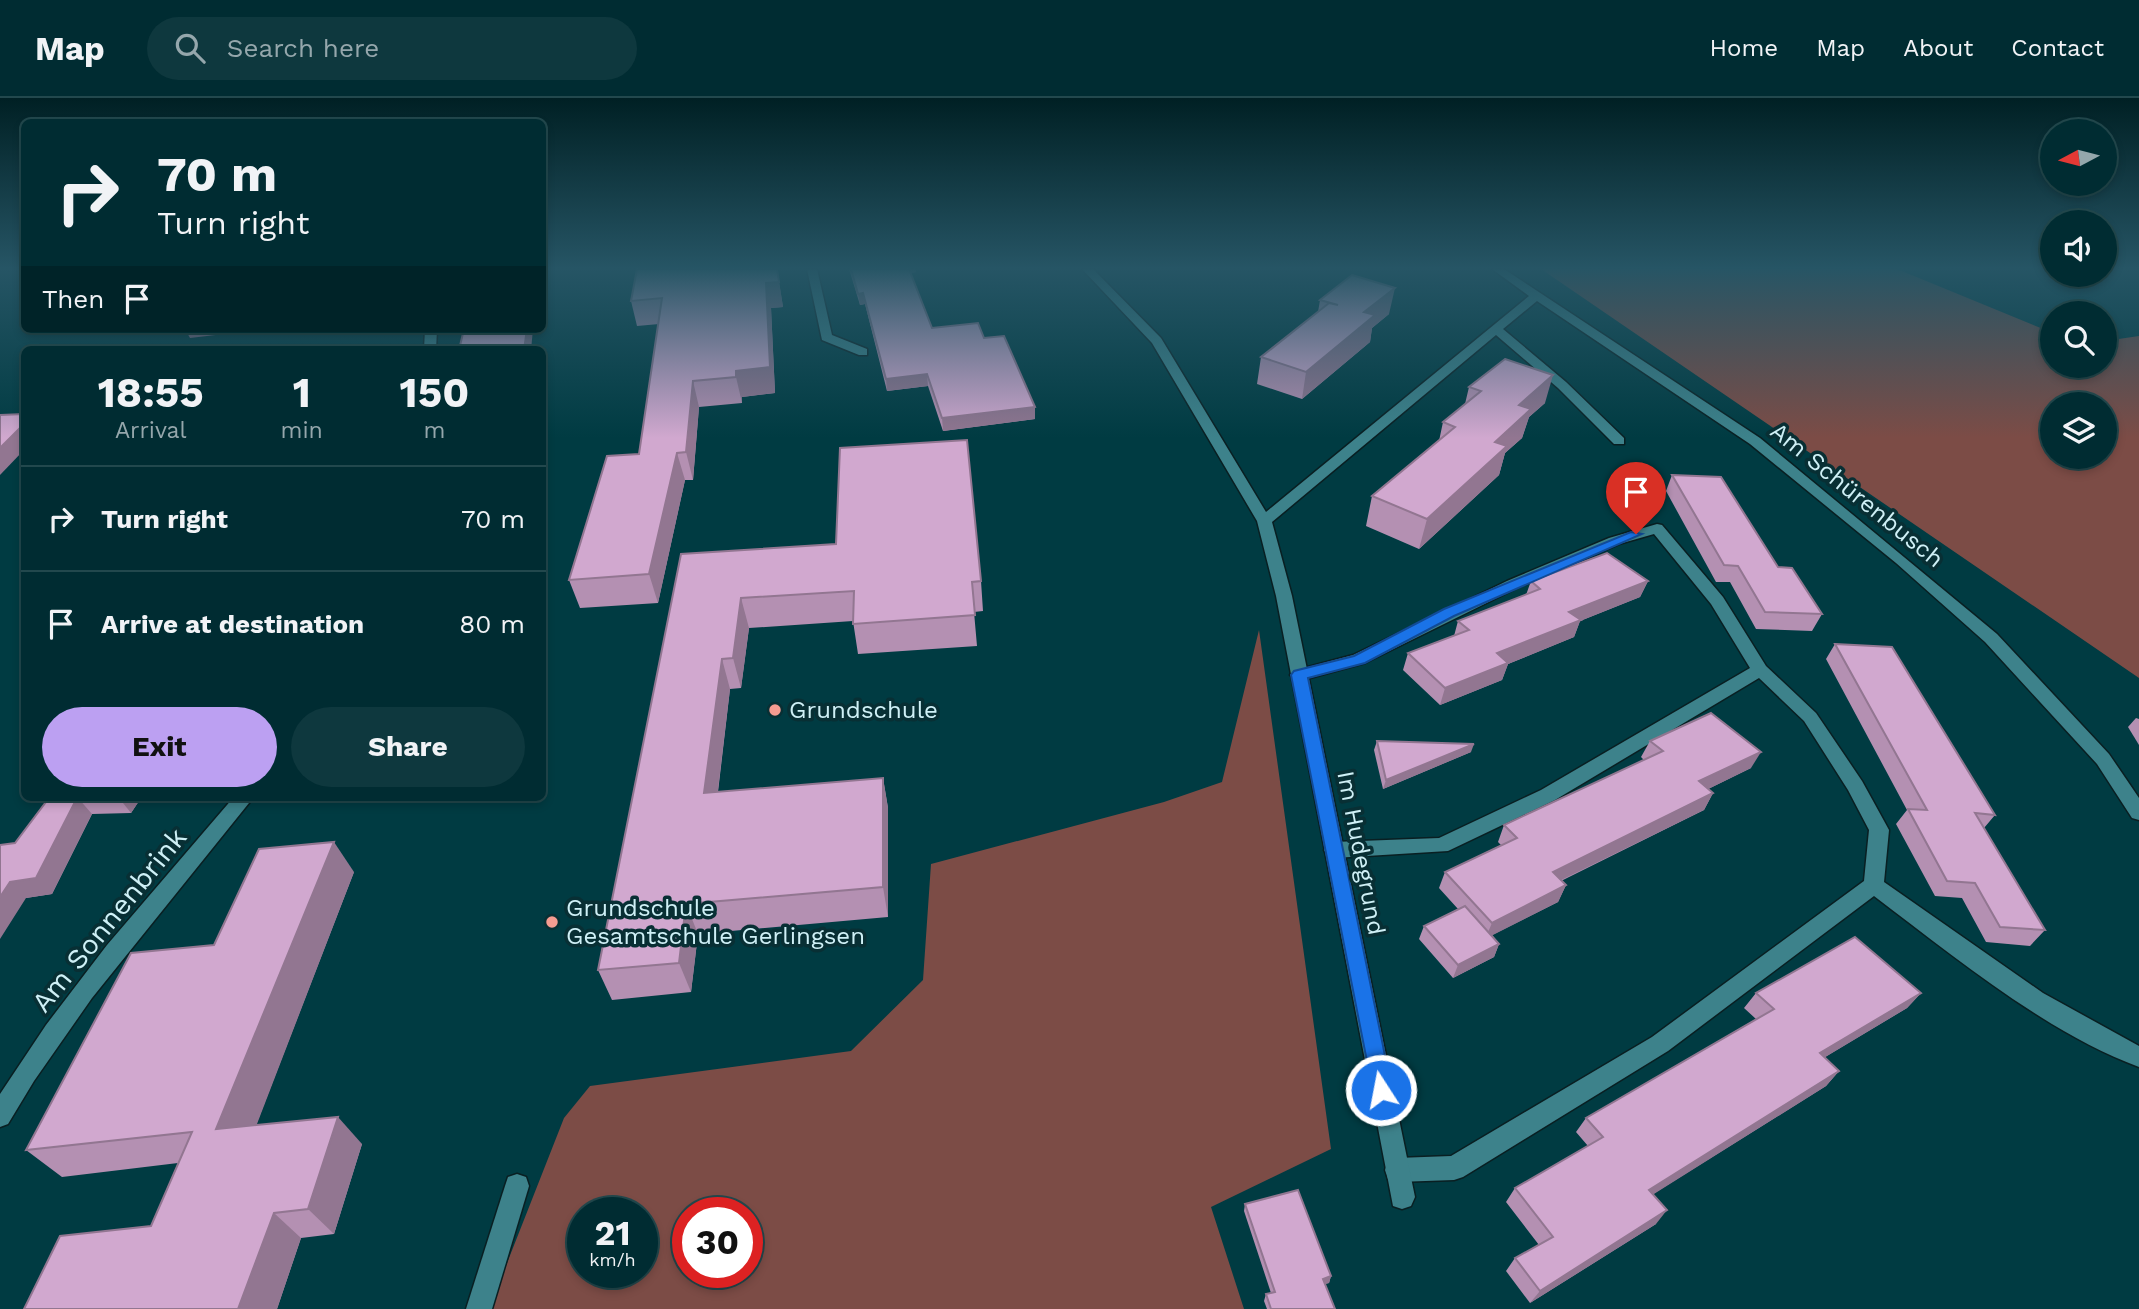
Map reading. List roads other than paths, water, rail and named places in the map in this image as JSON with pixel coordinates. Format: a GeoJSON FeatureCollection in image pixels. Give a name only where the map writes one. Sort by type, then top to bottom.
{"type":"FeatureCollection","features":[{"type":"Feature","properties":{"kind":"street"},"geometry":{"type":"LineString","coordinates":[[824,326],[827,337],[863,352]]}},
{"type":"Feature","properties":{"kind":"street","name":"Im Hudegrund"},"geometry":{"type":"LineString","coordinates":[[1142,326],[1157,341],[1264,521],[1284,596],[1402,1197]]}},
{"type":"Feature","properties":{"kind":"street"},"geometry":{"type":"LineString","coordinates":[[1264,521],[1501,326]]}},
{"type":"Feature","properties":{"kind":"street","name":"Am Schürenbusch"},"geometry":{"type":"LineString","coordinates":[[1585,326],[1755,440],[1991,638],[2103,759],[2139,813]]}},
{"type":"Feature","properties":{"kind":"street"},"geometry":{"type":"LineString","coordinates":[[1496,330],[1562,385],[1619,441]]}},
{"type":"Feature","properties":{"kind":"street"},"geometry":{"type":"LineString","coordinates":[[1299,675],[1359,659],[1513,584],[1614,541],[1657,528],[1717,601],[1760,670],[1810,717],[1879,830],[1874,885],[1660,1044],[1454,1168],[1397,1170]]}},
{"type":"Feature","properties":{"kind":"street"},"geometry":{"type":"LineString","coordinates":[[1334,850],[1441,846],[1548,796],[1760,670]]}},
{"type":"Feature","properties":{"kind":"street","name":"Am Sonnenbrink"},"geometry":{"type":"LineString","coordinates":[[0,1116],[32,1060],[135,928],[241,801]]}},
{"type":"Feature","properties":{"kind":"street"},"geometry":{"type":"LineString","coordinates":[[1874,885],[2014,988],[2095,1036],[2139,1057]]}},
{"type":"Feature","properties":{"kind":"street"},"geometry":{"type":"LineString","coordinates":[[479,1309],[517,1186]]}},
{"type":"Feature","properties":{"kind":"place","name":"Grundschule"},"geometry":{"type":"Point","coordinates":[775,710]}},
{"type":"Feature","properties":{"kind":"place","name":"Grundschule Gesamtschule Gerlingsen"},"geometry":{"type":"Point","coordinates":[552,922]}}]}
